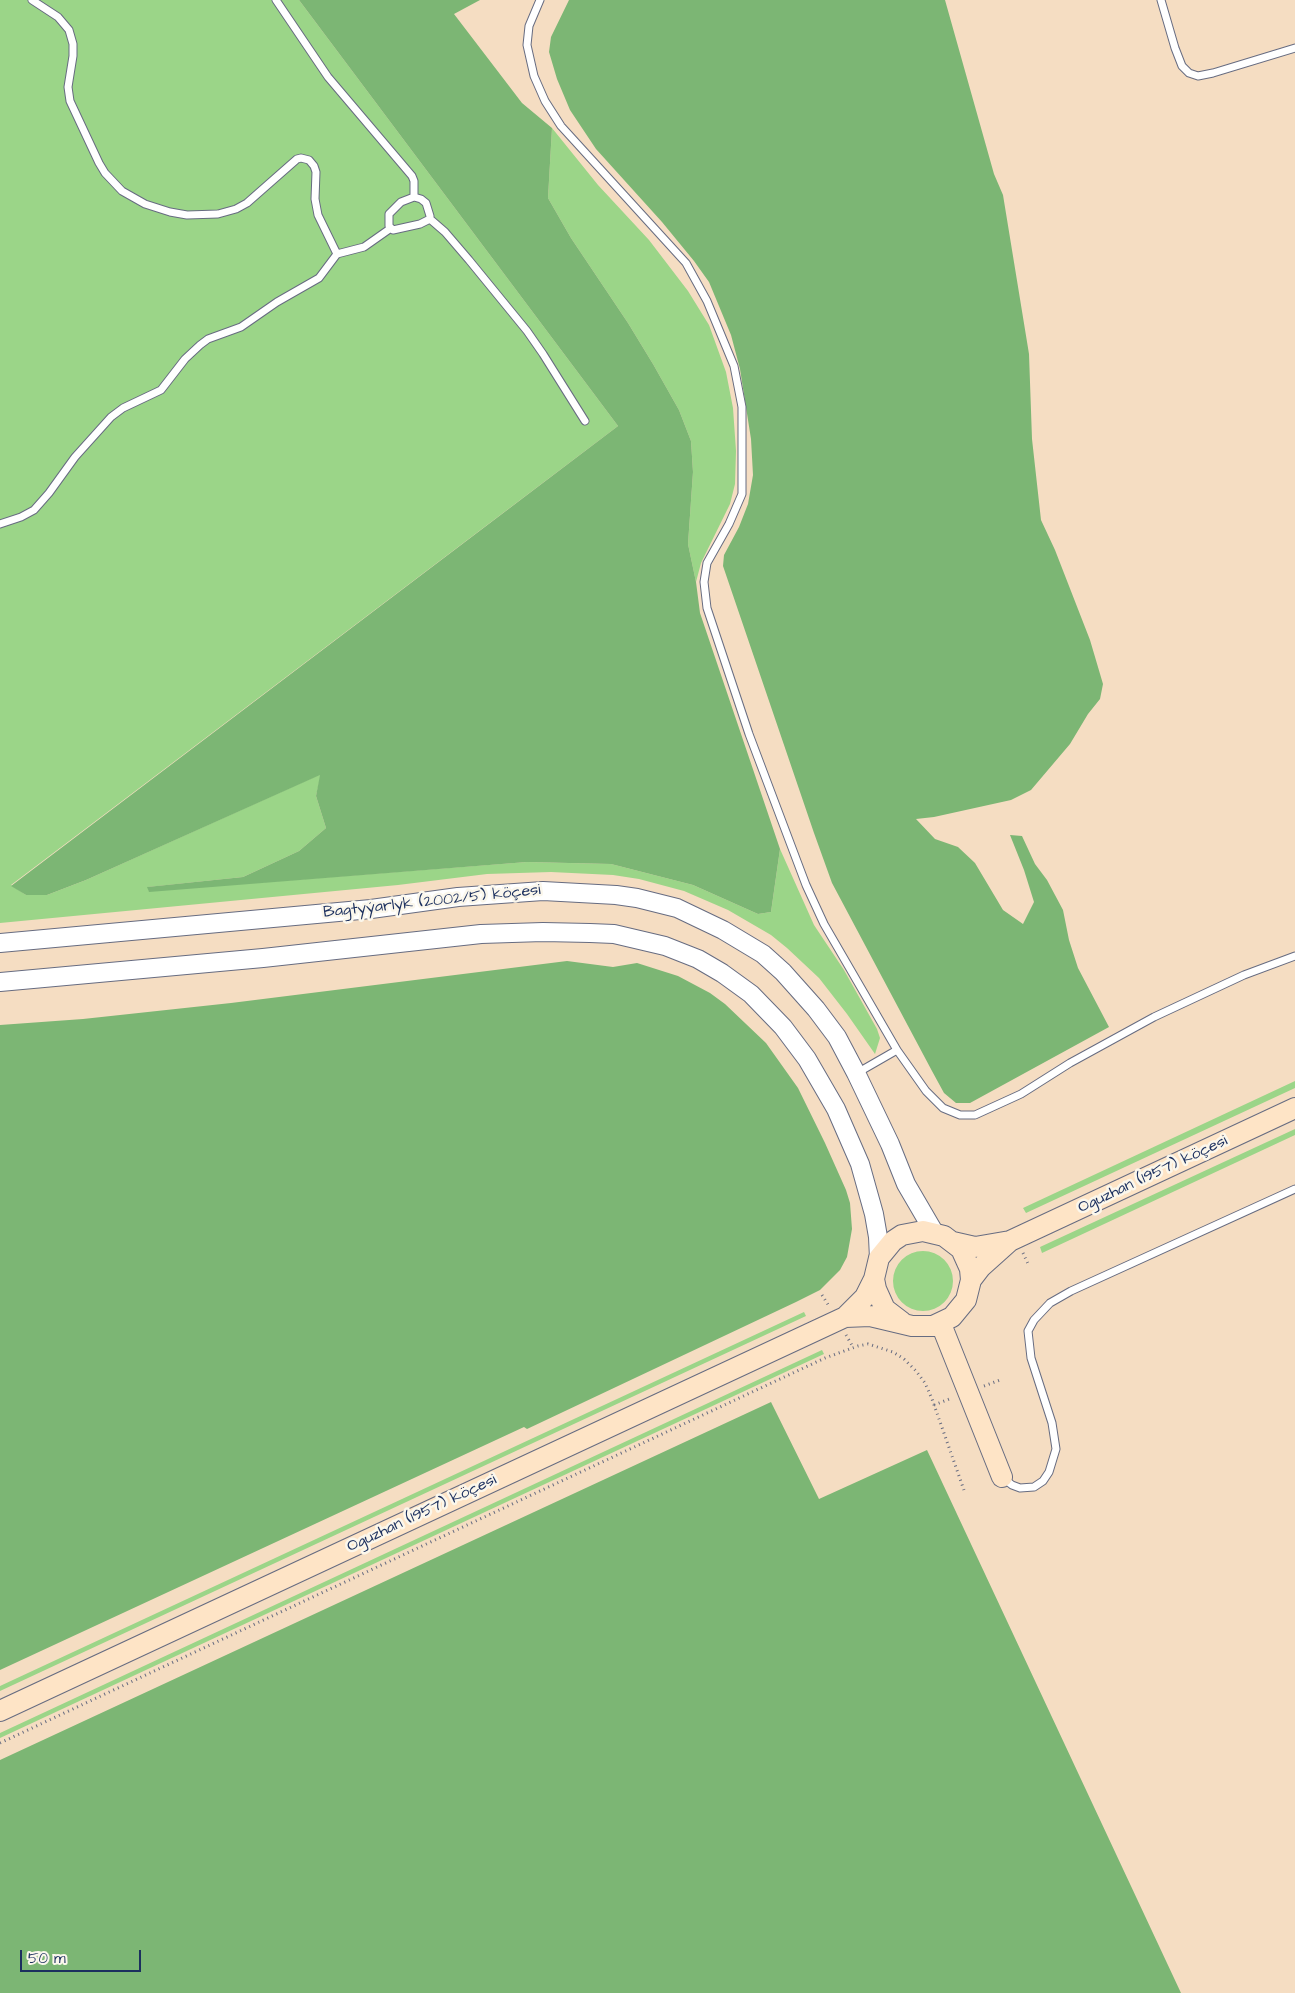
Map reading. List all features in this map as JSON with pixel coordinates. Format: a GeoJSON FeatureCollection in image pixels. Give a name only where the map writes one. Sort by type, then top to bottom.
{"type":"FeatureCollection","features":[{"type":"Feature","properties":{"kind":"main road","name":"Oguzhan (1957) köçesi"},"geometry":{"type":"LineString","coordinates":[[0,1711],[845,1317],[865,1297],[874,1279],[879,1258],[893,1241],[902,1236],[912,1232],[934,1232],[953,1242],[975,1247],[1010,1241],[1295,1108]]}},
{"type":"Feature","properties":{"kind":"main road","name":"Oguzhan (1957) köçesi"},"geometry":{"type":"LineString","coordinates":[[971,1280],[1010,1241]]}},
{"type":"Feature","properties":{"kind":"main road","name":"Oguzhan (1957) köçesi"},"geometry":{"type":"LineString","coordinates":[[845,1317],[870,1316],[902,1322],[912,1326],[933,1326],[941,1324],[952,1317],[960,1310],[968,1295],[971,1280],[966,1259],[953,1242]]}},
{"type":"Feature","properties":{"kind":"main road"},"geometry":{"type":"LineString","coordinates":[[874,1279],[882,1304],[892,1316],[902,1322]]}},
{"type":"Feature","properties":{"kind":"main road"},"geometry":{"type":"LineString","coordinates":[[941,1324],[1002,1477]]}},
{"type":"Feature","properties":{"kind":"street","name":"Bagtyýarlyk (2002/5) köçesi"},"geometry":{"type":"LineString","coordinates":[[0,943],[371,909],[458,897],[534,891],[562,890],[637,898],[678,908],[723,930],[763,954],[784,972],[816,1009],[837,1038],[856,1073],[890,1144],[906,1184],[934,1232]]}},
{"type":"Feature","properties":{"kind":"street"},"geometry":{"type":"LineString","coordinates":[[0,982],[282,956],[482,934],[590,932],[614,934],[665,946],[722,973],[751,994],[784,1027],[807,1059],[836,1109],[860,1164],[874,1214],[879,1258]]}},
{"type":"Feature","properties":{"kind":"lane"},"geometry":{"type":"LineString","coordinates":[[32,0],[58,18],[72,36],[73,56],[68,87],[70,101],[105,173],[122,191],[144,204],[170,212],[187,215],[218,214],[236,209],[247,203],[297,159],[309,160],[316,172],[315,199],[318,215],[337,254]]}},
{"type":"Feature","properties":{"kind":"lane"},"geometry":{"type":"LineString","coordinates":[[276,0],[328,77],[412,176],[414,181],[414,197]]}},
{"type":"Feature","properties":{"kind":"lane"},"geometry":{"type":"LineString","coordinates":[[540,0],[529,26],[527,45],[534,76],[545,101],[566,132],[686,262],[708,301],[734,366],[742,407],[742,494],[729,524],[707,563],[704,582],[707,608],[749,734],[806,885],[824,924],[897,1050],[926,1091],[944,1108],[960,1115],[975,1115],[1020,1094],[1070,1063],[1162,1013],[1244,975],[1295,956]]}},
{"type":"Feature","properties":{"kind":"lane"},"geometry":{"type":"LineString","coordinates":[[1161,0],[1175,48],[1182,66],[1189,73],[1198,76],[1295,48]]}},
{"type":"Feature","properties":{"kind":"lane"},"geometry":{"type":"LineString","coordinates":[[391,228],[388,220],[394,208],[407,199],[414,197],[426,203],[430,219],[451,239],[526,331],[543,354],[585,421]]}},
{"type":"Feature","properties":{"kind":"lane"},"geometry":{"type":"LineString","coordinates":[[391,228],[393,230],[413,226],[426,223],[430,219]]}},
{"type":"Feature","properties":{"kind":"lane"},"geometry":{"type":"LineString","coordinates":[[0,524],[21,517],[39,506],[75,457],[110,417],[123,408],[161,390],[185,359],[200,344],[208,339],[241,327],[282,298],[319,278],[337,254],[364,247],[391,228]]}},
{"type":"Feature","properties":{"kind":"lane"},"geometry":{"type":"LineString","coordinates":[[856,1073],[897,1050]]}},
{"type":"Feature","properties":{"kind":"lane"},"geometry":{"type":"LineString","coordinates":[[1002,1477],[1012,1485],[1020,1488],[1034,1487],[1043,1481],[1049,1472],[1056,1449],[1052,1423],[1031,1358],[1028,1331],[1034,1320],[1050,1303],[1071,1291],[1295,1189]]}},
{"type":"Feature","properties":{"kind":"path"},"geometry":{"type":"LineString","coordinates":[[0,1743],[825,1358],[858,1346],[868,1344],[893,1352],[904,1359],[925,1383],[965,1493]]}},
{"type":"Feature","properties":{"kind":"green space"},"geometry":{"type":"Polygon","coordinates":[[[0,0],[299,0],[618,426],[11,885],[26,895],[47,895],[86,880],[321,774],[316,796],[326,828],[299,851],[243,877],[148,887],[149,891],[527,862],[611,864],[693,885],[758,914],[771,912],[780,849],[814,925],[844,970],[877,1029],[880,1038],[875,1054],[819,978],[771,935],[728,910],[684,891],[639,879],[613,875],[551,872],[487,874],[398,885],[0,923],[0,0]]]}},
{"type":"Feature","properties":{"kind":"green space"},"geometry":{"type":"Polygon","coordinates":[[[299,0],[480,0],[454,14],[522,103],[552,128],[548,198],[571,238],[653,364],[679,410],[691,441],[693,472],[688,544],[700,613],[780,849],[771,912],[758,914],[693,885],[611,864],[527,862],[149,892],[147,887],[243,877],[299,851],[326,828],[316,796],[320,775],[86,880],[47,895],[26,895],[11,886],[618,426],[299,0]]]}},
{"type":"Feature","properties":{"kind":"green space"},"geometry":{"type":"Polygon","coordinates":[[[569,0],[945,0],[994,174],[1003,195],[1029,354],[1032,439],[1041,520],[1055,550],[1090,640],[1103,684],[1100,699],[1088,714],[1070,744],[1031,790],[1011,800],[934,817],[916,819],[935,839],[958,847],[975,863],[1003,910],[1023,924],[1034,902],[1010,835],[1022,836],[1035,864],[1047,880],[1063,910],[1069,940],[1078,968],[1109,1027],[970,1103],[956,1103],[944,1093],[832,883],[723,566],[724,555],[739,527],[748,504],[753,475],[751,439],[740,369],[731,335],[709,282],[694,261],[662,222],[596,149],[570,110],[557,79],[549,52],[551,37],[569,0]]]}},
{"type":"Feature","properties":{"kind":"green space"},"geometry":{"type":"Polygon","coordinates":[[[552,128],[598,185],[649,240],[688,291],[709,325],[726,372],[733,408],[736,451],[735,484],[730,504],[701,563],[696,582],[688,544],[693,472],[691,441],[679,410],[653,364],[571,238],[548,198],[552,128]]]}},
{"type":"Feature","properties":{"kind":"green space"},"geometry":{"type":"Polygon","coordinates":[[[567,961],[613,967],[637,963],[678,976],[710,993],[725,1004],[766,1043],[798,1088],[846,1190],[850,1203],[852,1229],[847,1257],[840,1270],[820,1290],[796,1302],[527,1429],[524,1427],[0,1670],[0,1025],[83,1019],[231,1003],[567,961]]]}},
{"type":"Feature","properties":{"kind":"green space"},"geometry":{"type":"Polygon","coordinates":[[[1295,1081],[1295,1088],[1026,1213],[1023,1208],[1295,1081]]]}},
{"type":"Feature","properties":{"kind":"green space"},"geometry":{"type":"Polygon","coordinates":[[[1295,1129],[1295,1135],[1042,1253],[1040,1247],[1295,1129]]]}},
{"type":"Feature","properties":{"kind":"green space"},"geometry":{"type":"Polygon","coordinates":[[[917,1251],[929,1251],[940,1256],[948,1264],[953,1275],[951,1293],[940,1306],[929,1311],[917,1311],[906,1306],[898,1298],[893,1287],[893,1275],[898,1264],[906,1256],[917,1251]]]}},
{"type":"Feature","properties":{"kind":"green space"},"geometry":{"type":"Polygon","coordinates":[[[804,1312],[806,1316],[0,1691],[0,1686],[804,1312]]]}},
{"type":"Feature","properties":{"kind":"green space"},"geometry":{"type":"Polygon","coordinates":[[[822,1350],[824,1354],[0,1738],[0,1733],[822,1350]]]}},
{"type":"Feature","properties":{"kind":"green space"},"geometry":{"type":"Polygon","coordinates":[[[771,1402],[819,1499],[927,1450],[1181,1993],[0,1993],[0,1760],[771,1402]]]}}]}
